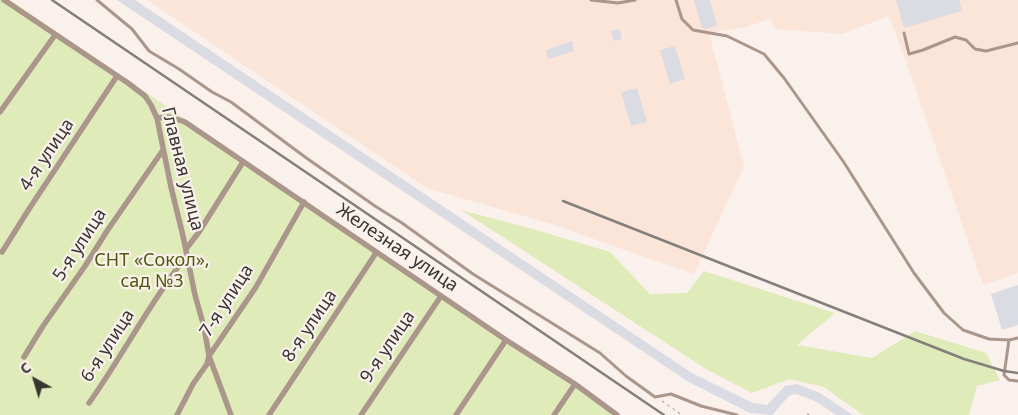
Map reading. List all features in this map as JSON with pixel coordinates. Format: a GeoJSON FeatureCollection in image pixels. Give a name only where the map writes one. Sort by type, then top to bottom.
{"type":"FeatureCollection","features":[{"type":"Feature","properties":{"kind":"street","name":"Главная улица"},"geometry":{"type":"LineString","coordinates":[[4,0],[117,76],[145,96],[151,105],[157,118],[209,356],[231,415]]}},
{"type":"Feature","properties":{"kind":"street"},"geometry":{"type":"LineString","coordinates":[[0,112],[55,35]]}},
{"type":"Feature","properties":{"kind":"street","name":"4-я улица"},"geometry":{"type":"LineString","coordinates":[[2,252],[117,76]]}},
{"type":"Feature","properties":{"kind":"street","name":"Железная улица"},"geometry":{"type":"LineString","coordinates":[[157,118],[170,117],[185,122],[376,253],[575,384],[616,415]]}},
{"type":"Feature","properties":{"kind":"street","name":"5-я улица"},"geometry":{"type":"LineString","coordinates":[[24,357],[106,231],[163,150]]}},
{"type":"Feature","properties":{"kind":"street","name":"6-я улица"},"geometry":{"type":"LineString","coordinates":[[89,403],[243,162]]}},
{"type":"Feature","properties":{"kind":"street","name":"7-я улица"},"geometry":{"type":"LineString","coordinates":[[176,415],[193,384],[207,364],[209,356],[256,287],[304,202]]}},
{"type":"Feature","properties":{"kind":"street","name":"8-я улица"},"geometry":{"type":"LineString","coordinates":[[269,415],[376,253]]}},
{"type":"Feature","properties":{"kind":"street","name":"9-я улица"},"geometry":{"type":"LineString","coordinates":[[361,415],[441,296]]}},
{"type":"Feature","properties":{"kind":"street"},"geometry":{"type":"LineString","coordinates":[[456,415],[506,340]]}},
{"type":"Feature","properties":{"kind":"street"},"geometry":{"type":"LineString","coordinates":[[554,415],[575,384]]}},
{"type":"Feature","properties":{"kind":"lane"},"geometry":{"type":"LineString","coordinates":[[97,0],[132,28],[149,51],[212,92],[231,102],[305,157],[474,274],[600,353],[626,376],[655,397],[671,394],[700,406],[737,415]]}},
{"type":"Feature","properties":{"kind":"lane"},"geometry":{"type":"LineString","coordinates":[[591,0],[618,3],[635,0]]}},
{"type":"Feature","properties":{"kind":"lane"},"geometry":{"type":"LineString","coordinates":[[676,0],[682,19],[693,30],[727,36],[764,54],[810,112],[914,274],[944,313],[963,330],[988,338],[1009,340],[1018,338]]}},
{"type":"Feature","properties":{"kind":"lane"},"geometry":{"type":"LineString","coordinates":[[904,33],[909,54],[955,37],[966,40],[975,50],[986,50],[1018,42]]}},
{"type":"Feature","properties":{"kind":"lane"},"geometry":{"type":"LineString","coordinates":[[1009,340],[1004,375],[1009,380],[1018,381]]}},
{"type":"Feature","properties":{"kind":"path"},"geometry":{"type":"LineString","coordinates":[[655,397],[682,415]]}},
{"type":"Feature","properties":{"kind":"shaded area"},"geometry":{"type":"Polygon","coordinates":[[[147,0],[1018,0],[1018,273],[983,285],[889,16],[842,34],[776,29],[770,19],[746,27],[709,33],[744,166],[694,274],[548,223],[427,188],[147,0]]]}},
{"type":"Feature","properties":{"kind":"green space","name":"СНТ «Сокол», сад №3"},"geometry":{"type":"Polygon","coordinates":[[[0,0],[10,0],[620,415],[0,415],[0,0]]]}},
{"type":"Feature","properties":{"kind":"green space"},"geometry":{"type":"Polygon","coordinates":[[[461,210],[610,252],[650,294],[687,293],[704,271],[835,313],[797,345],[872,358],[915,331],[986,353],[1000,380],[977,386],[970,415],[863,415],[824,387],[789,379],[752,393],[706,369],[461,210]]]}},
{"type":"Feature","properties":{"kind":"building"},"geometry":{"type":"Polygon","coordinates":[[[117,0],[135,0],[692,373],[753,403],[767,405],[785,386],[797,384],[820,393],[853,415],[836,415],[815,401],[796,394],[790,395],[772,415],[750,413],[687,381],[117,0]]]}},
{"type":"Feature","properties":{"kind":"building"},"geometry":{"type":"Polygon","coordinates":[[[694,0],[710,0],[717,26],[706,29],[702,28],[694,0]]]}},
{"type":"Feature","properties":{"kind":"building"},"geometry":{"type":"Polygon","coordinates":[[[896,0],[959,0],[962,11],[904,28],[896,0]]]}},
{"type":"Feature","properties":{"kind":"building"},"geometry":{"type":"Polygon","coordinates":[[[619,29],[622,39],[614,41],[611,31],[619,29]]]}},
{"type":"Feature","properties":{"kind":"building"},"geometry":{"type":"Polygon","coordinates":[[[572,41],[574,51],[548,59],[546,50],[572,41]]]}},
{"type":"Feature","properties":{"kind":"building"},"geometry":{"type":"Polygon","coordinates":[[[675,46],[685,79],[670,84],[660,50],[675,46]]]}},
{"type":"Feature","properties":{"kind":"building"},"geometry":{"type":"Polygon","coordinates":[[[637,88],[647,122],[631,126],[621,92],[637,88]]]}},
{"type":"Feature","properties":{"kind":"building"},"geometry":{"type":"Polygon","coordinates":[[[1018,285],[1018,325],[1002,330],[991,294],[1018,285]]]}},
{"type":"Feature","properties":{"kind":"railway"},"geometry":{"type":"LineString","coordinates":[[52,0],[664,415]]}},
{"type":"Feature","properties":{"kind":"railway"},"geometry":{"type":"LineString","coordinates":[[563,201],[964,359],[1004,371],[1018,373]]}}]}
